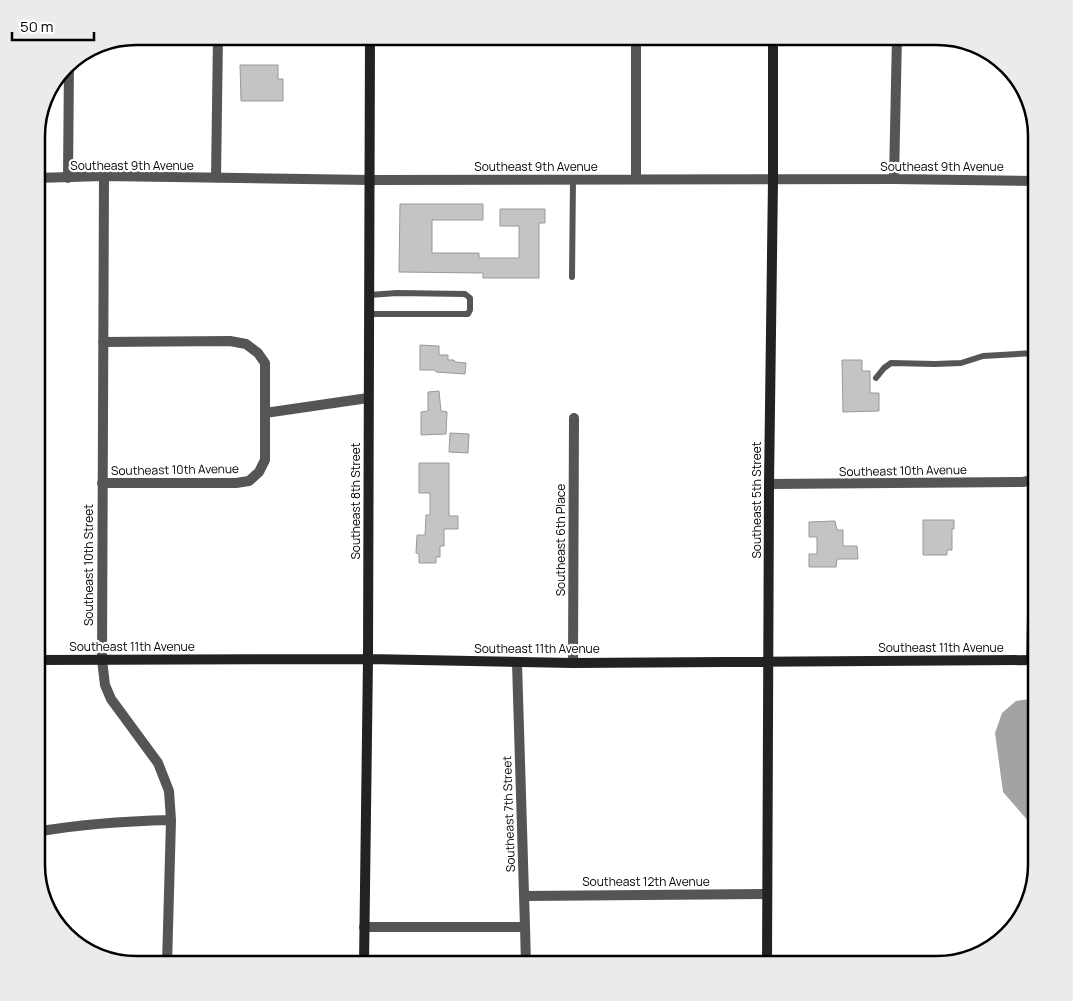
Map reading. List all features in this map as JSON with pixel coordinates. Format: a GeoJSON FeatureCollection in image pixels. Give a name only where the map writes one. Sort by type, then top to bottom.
{"type":"FeatureCollection","features":[{"type":"Feature","properties":{"kind":"street"},"geometry":{"type":"LineString","coordinates":[[216,178],[218,45]]}},
{"type":"Feature","properties":{"kind":"street","name":"Southeast 8th Street"},"geometry":{"type":"LineString","coordinates":[[364,956],[368,660],[370,45]]}},
{"type":"Feature","properties":{"kind":"street"},"geometry":{"type":"LineString","coordinates":[[636,45],[636,179]]}},
{"type":"Feature","properties":{"kind":"street","name":"Southeast 5th Street"},"geometry":{"type":"LineString","coordinates":[[767,956],[773,45]]}},
{"type":"Feature","properties":{"kind":"street"},"geometry":{"type":"LineString","coordinates":[[894,180],[896,45]]}},
{"type":"Feature","properties":{"kind":"street"},"geometry":{"type":"LineString","coordinates":[[68,178],[69,75]]}},
{"type":"Feature","properties":{"kind":"street","name":"Southeast 9th Avenue"},"geometry":{"type":"LineString","coordinates":[[45,178],[104,176],[370,180],[1028,181]]}},
{"type":"Feature","properties":{"kind":"street","name":"Southeast 10th Street"},"geometry":{"type":"LineString","coordinates":[[104,176],[102,660],[105,685],[111,699],[158,763],[169,791],[171,820],[167,956]]}},
{"type":"Feature","properties":{"kind":"street"},"geometry":{"type":"LineString","coordinates":[[103,342],[230,341],[246,344],[258,352],[265,363],[265,413],[368,398]]}},
{"type":"Feature","properties":{"kind":"street","name":"Southeast 10th Avenue"},"geometry":{"type":"LineString","coordinates":[[102,483],[236,483],[249,481],[259,472],[265,460],[265,413]]}},
{"type":"Feature","properties":{"kind":"street","name":"Southeast 6th Place"},"geometry":{"type":"LineString","coordinates":[[573,662],[574,418]]}},
{"type":"Feature","properties":{"kind":"street","name":"Southeast 10th Avenue"},"geometry":{"type":"LineString","coordinates":[[770,484],[1028,481]]}},
{"type":"Feature","properties":{"kind":"street","name":"Southeast 11th Avenue"},"geometry":{"type":"LineString","coordinates":[[45,660],[517,662],[1028,660]]}},
{"type":"Feature","properties":{"kind":"street","name":"Southeast 7th Street"},"geometry":{"type":"LineString","coordinates":[[517,662],[526,956]]}},
{"type":"Feature","properties":{"kind":"street"},"geometry":{"type":"LineString","coordinates":[[45,830],[130,821],[171,820]]}},
{"type":"Feature","properties":{"kind":"street","name":"Southeast 12th Avenue"},"geometry":{"type":"LineString","coordinates":[[524,896],[767,894]]}},
{"type":"Feature","properties":{"kind":"street"},"geometry":{"type":"LineString","coordinates":[[364,927],[526,927]]}},
{"type":"Feature","properties":{"kind":"lane"},"geometry":{"type":"LineString","coordinates":[[572,277],[573,180]]}},
{"type":"Feature","properties":{"kind":"lane"},"geometry":{"type":"LineString","coordinates":[[369,295],[396,293],[466,294],[470,298],[470,310],[468,314],[369,314]]}},
{"type":"Feature","properties":{"kind":"lane"},"geometry":{"type":"LineString","coordinates":[[876,378],[884,368],[891,364],[961,363],[983,356],[1028,353]]}},
{"type":"Feature","properties":{"kind":"shaded area"},"geometry":{"type":"Polygon","coordinates":[[[1028,699],[1028,821],[1003,792],[995,733],[1002,713],[1016,701],[1028,699]]]}},
{"type":"Feature","properties":{"kind":"building"},"geometry":{"type":"Polygon","coordinates":[[[240,65],[278,65],[278,79],[283,79],[283,101],[241,101],[240,65]]]}},
{"type":"Feature","properties":{"kind":"building"},"geometry":{"type":"Polygon","coordinates":[[[400,204],[483,204],[483,220],[432,220],[432,253],[479,253],[479,258],[519,258],[519,226],[500,226],[500,209],[545,209],[545,223],[539,223],[539,278],[483,278],[483,273],[399,272],[400,204]]]}},
{"type":"Feature","properties":{"kind":"building"},"geometry":{"type":"Polygon","coordinates":[[[420,345],[439,346],[439,355],[448,355],[448,360],[466,363],[465,374],[420,370],[420,345]]]}},
{"type":"Feature","properties":{"kind":"building"},"geometry":{"type":"Polygon","coordinates":[[[842,360],[862,360],[862,371],[870,371],[870,393],[879,393],[879,411],[843,412],[842,360]]]}},
{"type":"Feature","properties":{"kind":"building"},"geometry":{"type":"Polygon","coordinates":[[[439,391],[441,411],[447,412],[446,434],[421,435],[421,412],[428,411],[428,392],[439,391]]]}},
{"type":"Feature","properties":{"kind":"building"},"geometry":{"type":"Polygon","coordinates":[[[450,433],[469,434],[468,453],[449,452],[450,433]]]}},
{"type":"Feature","properties":{"kind":"building"},"geometry":{"type":"Polygon","coordinates":[[[419,463],[449,463],[449,516],[458,516],[458,529],[444,529],[444,546],[440,546],[440,557],[436,557],[436,563],[419,563],[419,554],[416,553],[417,535],[425,535],[426,515],[430,515],[430,493],[419,493],[419,463]]]}},
{"type":"Feature","properties":{"kind":"building"},"geometry":{"type":"Polygon","coordinates":[[[923,520],[954,520],[952,550],[947,550],[947,555],[923,555],[923,520]]]}},
{"type":"Feature","properties":{"kind":"building"},"geometry":{"type":"Polygon","coordinates":[[[835,521],[837,530],[843,530],[843,546],[857,546],[858,559],[837,559],[836,567],[809,567],[809,554],[817,554],[817,537],[809,537],[809,522],[835,521]]]}}]}
